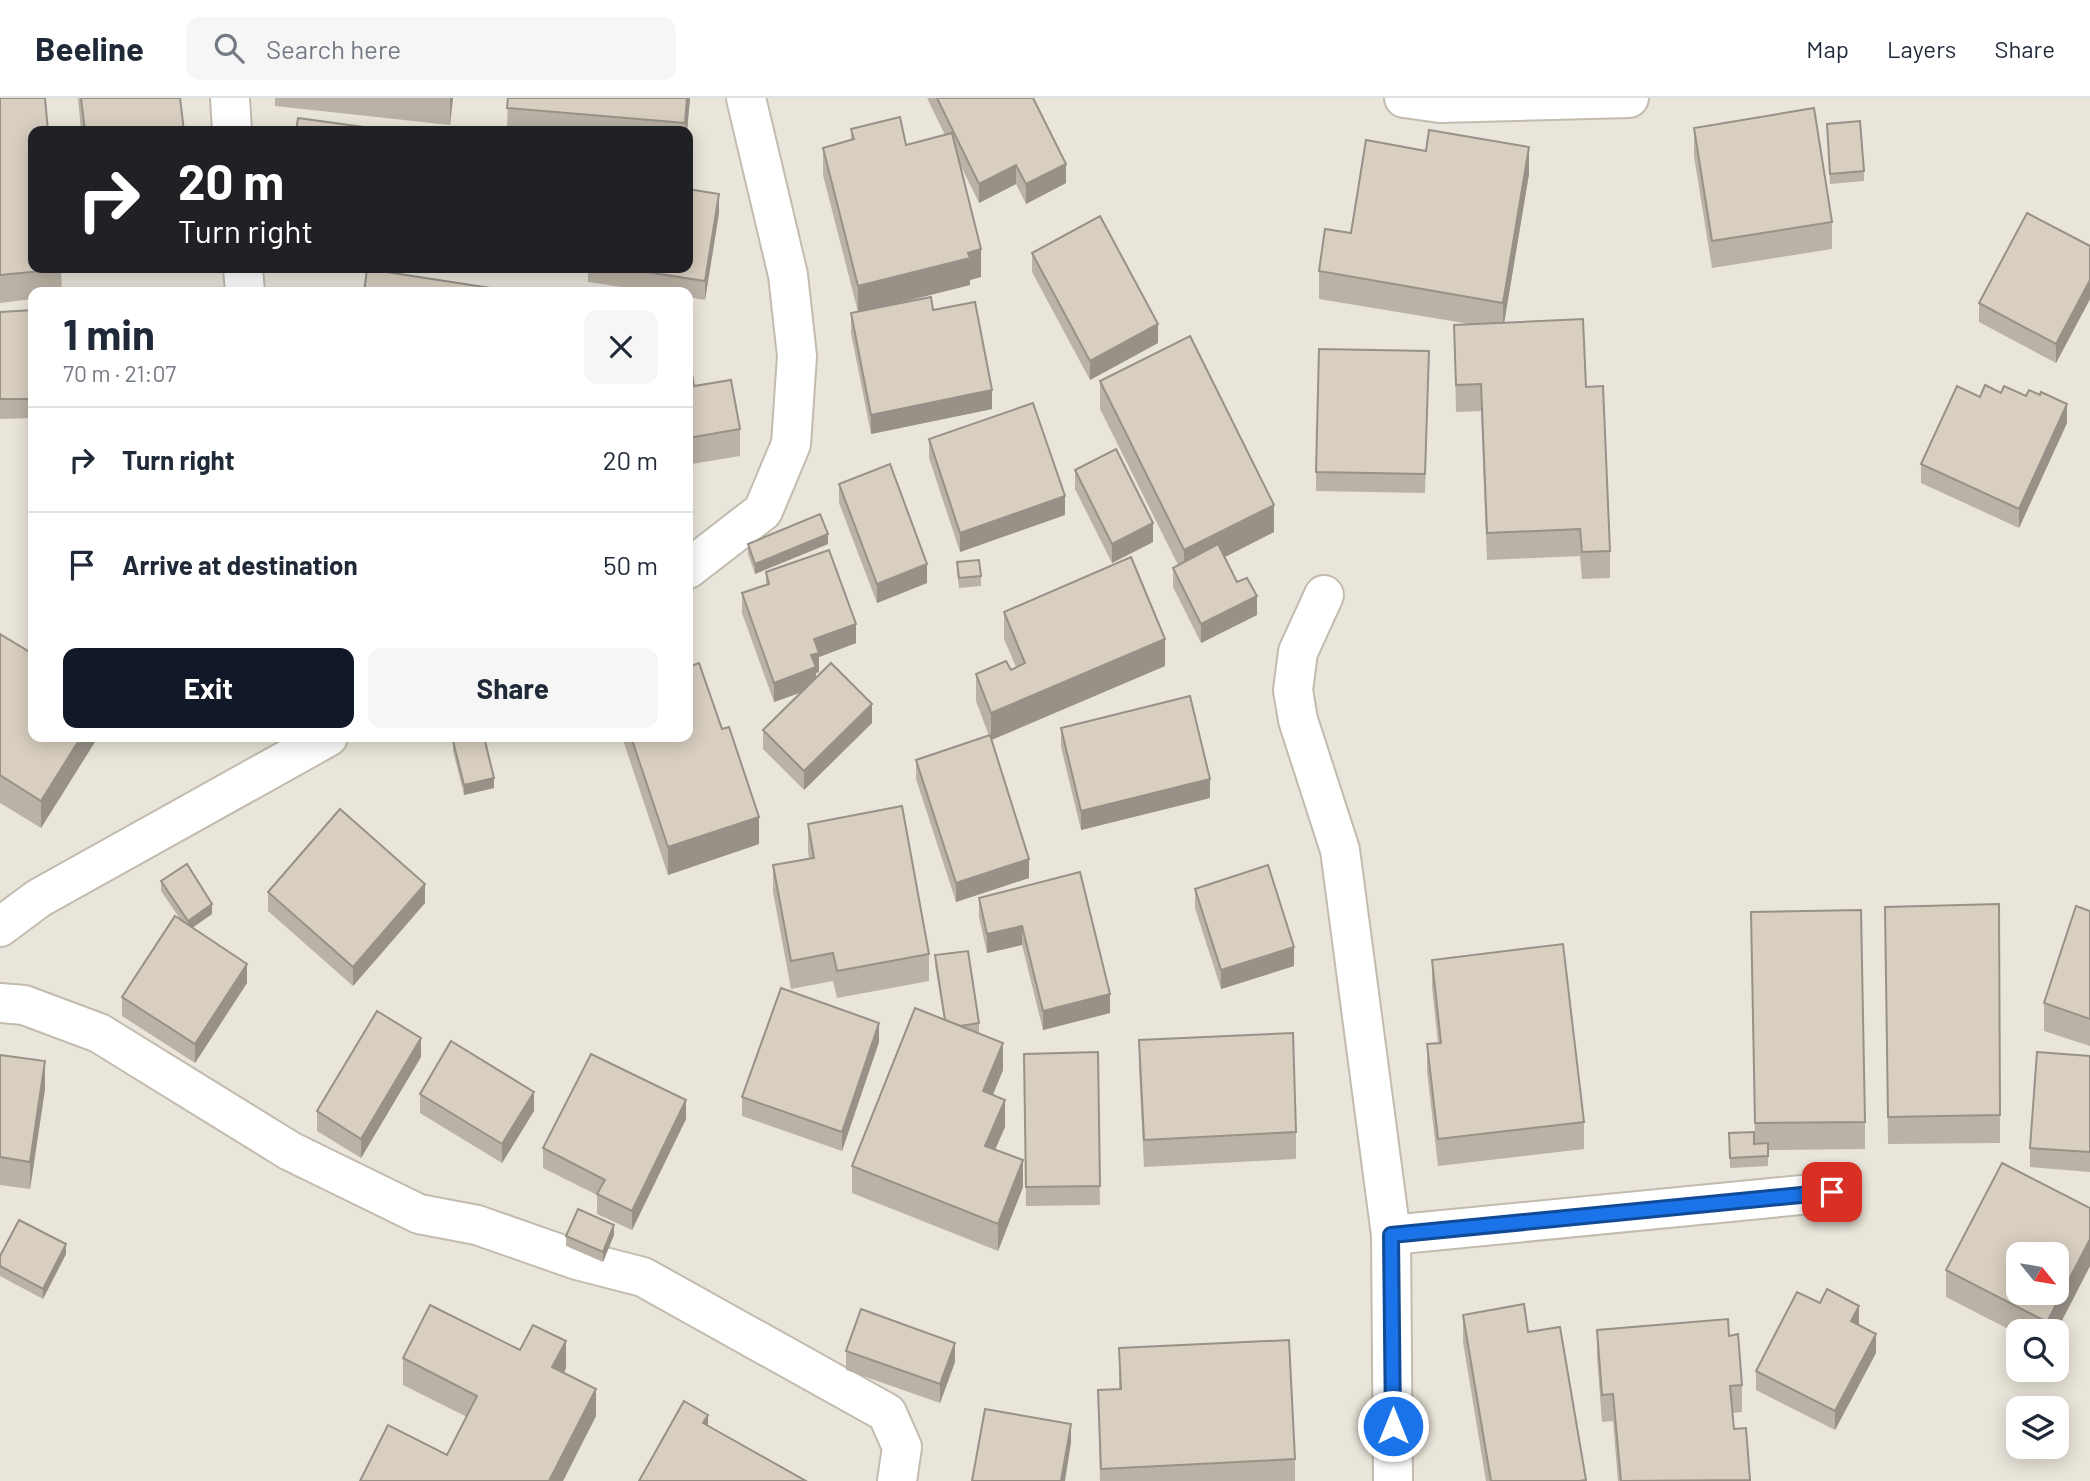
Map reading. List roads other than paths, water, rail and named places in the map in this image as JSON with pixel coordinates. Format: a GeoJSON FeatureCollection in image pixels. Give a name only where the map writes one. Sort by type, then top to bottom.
{"type":"FeatureCollection","features":[{"type":"Feature","properties":{"kind":"street"},"geometry":{"type":"LineString","coordinates":[[230,98],[232,126]]}},
{"type":"Feature","properties":{"kind":"street"},"geometry":{"type":"LineString","coordinates":[[693,565],[763,512],[791,444],[797,356],[788,275],[746,98]]}},
{"type":"Feature","properties":{"kind":"street"},"geometry":{"type":"LineString","coordinates":[[1404,98],[1440,103],[1629,98]]}},
{"type":"Feature","properties":{"kind":"street"},"geometry":{"type":"LineString","coordinates":[[1324,595],[1298,652],[1293,690],[1298,720],[1340,850],[1391,1235],[1393,1481]]}},
{"type":"Feature","properties":{"kind":"street"},"geometry":{"type":"LineString","coordinates":[[0,927],[39,898],[319,742]]}},
{"type":"Feature","properties":{"kind":"street"},"geometry":{"type":"LineString","coordinates":[[0,1003],[24,1005],[99,1033],[290,1151],[419,1214],[477,1226],[577,1260],[643,1277],[887,1413],[902,1447],[897,1481]]}},
{"type":"Feature","properties":{"kind":"street"},"geometry":{"type":"LineString","coordinates":[[1391,1235],[1832,1192]]}}]}
